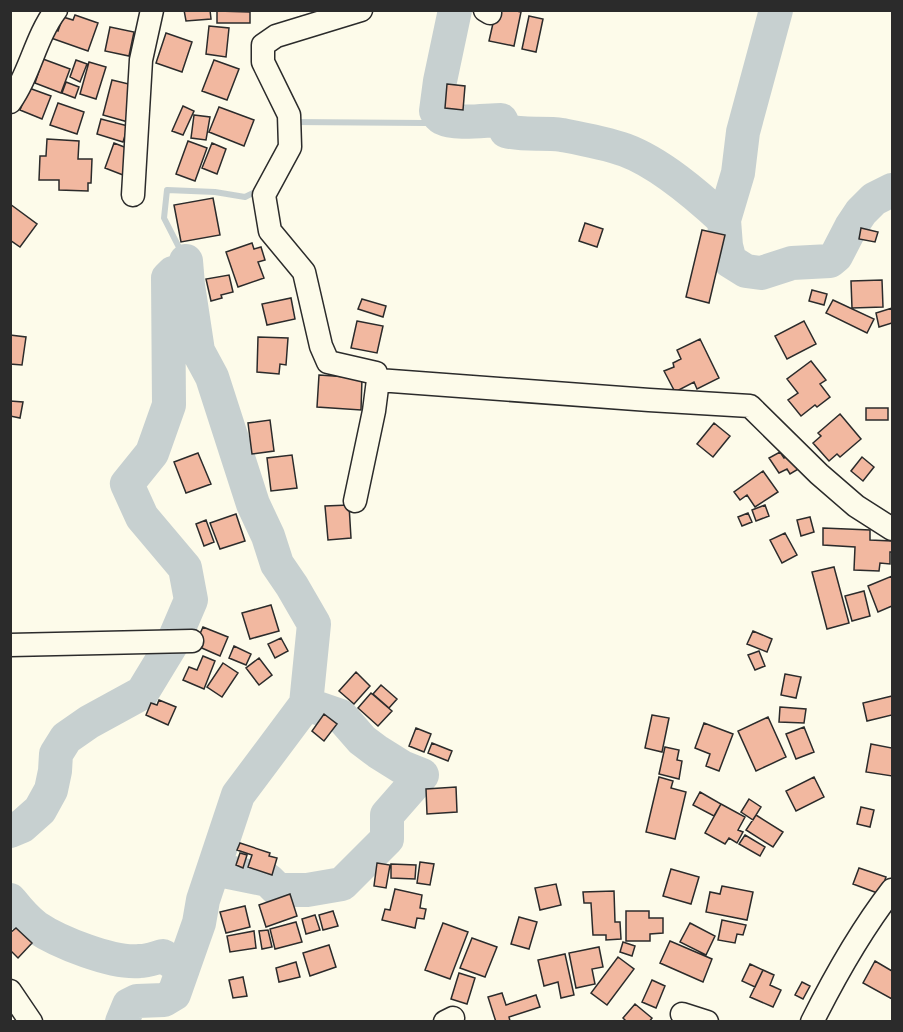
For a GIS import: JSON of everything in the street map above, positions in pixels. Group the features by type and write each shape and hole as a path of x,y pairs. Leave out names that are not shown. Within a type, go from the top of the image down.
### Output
{"street":[{"path":"10,102 19,90 46,26 56,10"},
{"path":"133,195 141,60 152,10"},
{"path":"355,501 374,411 378,380 376,374 328,362 321,346 304,272 270,231 264,195 290,147 289,115 263,62 263,45 276,36 361,10"},
{"path":"378,380 750,406 819,474 856,506 892,529"},
{"path":"10,645 192,641"},
{"path":"812,1022 845,961 892,890"},
{"path":"10,991 31,1022"},
{"path":"682,1014 707,1022"}],"building":[{"path":"184,10 210,10 211,19 186,21"},
{"path":"496,10 521,12 514,46 489,41"},
{"path":"217,11 250,12 250,23 217,23"},
{"path":"75,15 98,23 88,51 51,38 54,29 58,31 63,17 73,20"},
{"path":"529,16 543,19 536,52 522,49"},
{"path":"209,26 229,28 226,57 206,54"},
{"path":"110,27 134,32 129,56 105,51"},
{"path":"166,33 192,42 182,72 156,63"},
{"path":"43,59 70,69 61,93 35,83"},
{"path":"76,60 87,64 80,82 70,77"},
{"path":"214,60 239,69 227,100 202,91"},
{"path":"89,62 106,67 96,99 80,94"},
{"path":"112,80 137,86 128,122 103,115"},
{"path":"66,82 79,87 75,98 62,93"},
{"path":"447,84 465,86 463,110 445,108"},
{"path":"29,88 51,96 42,119 20,110"},
{"path":"58,103 84,112 77,134 50,125"},
{"path":"183,106 194,111 183,135 172,131"},
{"path":"219,107 254,120 244,146 209,132"},
{"path":"194,115 210,117 206,140 191,138"},
{"path":"101,119 128,126 123,142 97,134"},
{"path":"47,139 79,141 78,159 92,159 91,183 88,183 88,191 59,190 59,180 39,180 40,156 46,156"},
{"path":"188,141 207,148 195,181 176,174"},
{"path":"114,143 132,150 123,175 105,168"},
{"path":"212,143 226,149 217,174 202,168"},
{"path":"213,198 220,235 181,242 174,205"},
{"path":"10,204 37,224 20,247 10,240"},
{"path":"585,223 603,229 597,247 579,241"},
{"path":"861,228 878,232 875,242 859,239"},
{"path":"702,230 725,235 709,303 686,297"},
{"path":"252,243 254,249 261,247 265,260 258,262 264,278 238,287 226,252"},
{"path":"229,275 233,292 211,301 206,279"},
{"path":"882,280 883,307 852,308 851,281"},
{"path":"812,290 827,294 824,305 809,301"},
{"path":"291,298 295,319 267,325 262,304"},
{"path":"362,299 386,306 383,317 358,309"},
{"path":"833,300 874,319 867,333 826,313"},
{"path":"892,308 892,323 879,327 876,313"},
{"path":"357,321 383,326 377,353 351,348"},
{"path":"804,321 816,344 787,359 775,336"},
{"path":"10,335 26,337 22,365 10,364"},
{"path":"258,337 288,338 286,365 280,364 279,374 257,372"},
{"path":"700,339 719,378 697,389 694,382 675,392 664,371 674,367 673,363 681,359 677,350"},
{"path":"811,361 826,380 820,384 830,397 801,416 788,400 798,393 787,379"},
{"path":"319,375 362,378 361,410 317,407"},
{"path":"10,401 23,402 20,418 10,416"},
{"path":"866,408 888,408 888,420 866,420"},
{"path":"840,414 861,439 840,457 837,454 829,461 813,443 821,436 818,433"},
{"path":"270,420 274,451 252,454 248,423"},
{"path":"714,423 730,436 713,457 697,444"},
{"path":"780,452 784,458 791,454 800,468 790,474 787,469 779,473 769,458"},
{"path":"198,453 211,484 186,493 174,462"},
{"path":"292,455 297,488 271,491 267,458"},
{"path":"862,457 874,467 863,481 851,471"},
{"path":"763,471 778,492 755,507 747,495 740,500 734,492"},
{"path":"349,505 351,538 328,540 325,506"},
{"path":"765,505 769,516 756,521 752,510"},
{"path":"748,513 752,522 742,526 738,517"},
{"path":"236,514 245,541 220,549 210,523"},
{"path":"810,517 814,532 801,536 797,520"},
{"path":"206,520 214,542 204,546 196,524"},
{"path":"823,528 870,530 870,540 892,541 890,564 880,563 879,571 854,570 855,547 823,545"},
{"path":"785,533 797,555 782,563 770,540"},
{"path":"834,567 849,623 827,629 812,572"},
{"path":"892,576 892,606 878,612 868,586"},
{"path":"864,591 870,616 852,621 845,596"},
{"path":"271,605 279,631 250,639 242,613"},
{"path":"203,627 228,637 220,656 195,645"},
{"path":"753,631 772,639 767,652 747,644"},
{"path":"281,638 288,651 275,658 268,644"},
{"path":"234,646 251,654 246,665 229,658"},
{"path":"759,651 765,666 755,670 748,655"},
{"path":"203,656 215,661 204,689 183,680 189,667 197,670"},
{"path":"259,658 272,675 259,685 246,668"},
{"path":"223,663 238,673 222,697 207,687"},
{"path":"356,672 370,686 354,704 339,691"},
{"path":"785,674 801,677 796,698 781,695"},
{"path":"381,685 397,699 389,708 373,694"},
{"path":"371,693 392,711 378,726 358,708"},
{"path":"892,696 892,715 867,721 863,703"},
{"path":"159,700 176,707 168,725 146,715 151,703 157,705"},
{"path":"780,707 806,709 804,723 779,722"},
{"path":"324,714 337,724 324,741 312,731"},
{"path":"652,715 669,718 662,752 645,748"},
{"path":"768,717 786,757 756,771 738,731"},
{"path":"704,723 733,734 719,771 706,766 710,754 695,748"},
{"path":"804,727 814,752 796,759 786,734"},
{"path":"416,728 431,734 424,752 409,746"},
{"path":"432,743 452,751 448,761 428,753"},
{"path":"871,744 892,748 892,776 866,772"},
{"path":"665,747 679,750 677,760 682,761 679,779 659,774"},
{"path":"659,777 673,781 671,788 686,792 675,839 646,832"},
{"path":"814,777 824,797 796,811 786,791"},
{"path":"456,787 457,812 427,814 426,789"},
{"path":"700,792 721,804 714,816 693,805"},
{"path":"749,799 761,807 753,820 741,812"},
{"path":"721,804 745,817 738,830 743,832 737,843 729,838 725,844 705,833"},
{"path":"861,807 874,810 870,827 857,824"},
{"path":"756,815 783,832 773,847 746,830"},
{"path":"745,835 765,847 760,856 739,844"},
{"path":"240,843 270,853 269,856 277,858 272,875 248,867 252,855 237,850"},
{"path":"240,853 247,855 243,868 236,865"},
{"path":"420,862 434,864 430,885 417,883"},
{"path":"377,863 390,865 386,888 374,886"},
{"path":"391,864 416,865 415,879 391,878"},
{"path":"859,868 886,877 880,894 853,884"},
{"path":"671,869 699,877 691,904 663,896"},
{"path":"556,884 561,905 540,910 535,888"},
{"path":"722,886 753,892 747,920 706,912 710,892 720,894"},
{"path":"395,889 422,895 420,908 426,909 424,919 417,918 415,928 382,920 385,909 390,910"},
{"path":"614,891 615,922 620,922 621,939 606,940 606,935 593,935 591,903 584,903 583,892"},
{"path":"290,894 297,916 266,927 259,905"},
{"path":"245,906 250,927 226,933 220,912"},
{"path":"333,911 338,926 323,930 319,915"},
{"path":"626,911 649,911 649,918 663,918 663,933 650,934 650,941 626,941"},
{"path":"315,915 320,930 306,934 302,919"},
{"path":"519,917 537,922 529,949 511,944"},
{"path":"722,920 746,925 743,935 737,934 735,943 718,940"},
{"path":"296,922 302,942 275,949 270,929"},
{"path":"443,923 468,932 450,979 425,970"},
{"path":"690,923 715,936 706,955 680,942"},
{"path":"16,928 32,943 18,958 10,950 10,933"},
{"path":"268,930 272,947 262,949 259,931"},
{"path":"254,931 256,948 230,952 227,936"},
{"path":"472,938 497,947 485,977 460,968"},
{"path":"670,941 712,959 703,982 660,963"},
{"path":"623,942 635,946 632,956 620,952"},
{"path":"329,945 336,967 310,976 303,953"},
{"path":"599,947 603,967 592,969 595,984 576,988 569,953"},
{"path":"565,954 574,995 561,998 558,982 544,986 538,960"},
{"path":"618,957 634,969 607,1005 591,993"},
{"path":"875,961 892,971 892,999 863,983"},
{"path":"296,962 300,977 279,982 276,968"},
{"path":"750,964 763,970 755,987 742,981"},
{"path":"763,970 774,975 770,985 781,990 773,1007 750,997"},
{"path":"459,973 475,978 467,1004 451,999"},
{"path":"243,977 247,996 233,998 229,980"},
{"path":"652,980 665,986 656,1008 642,1002"},
{"path":"802,982 810,986 803,999 795,995"},
{"path":"502,993 506,1005 536,995 540,1007 509,1017 510,1021 496,1022 488,997"},
{"path":"635,1004 652,1018 649,1022 627,1022 623,1018"}],"waterway":[{"path":"455,10 436,111 441,117 463,122 501,120 506,131 562,135 625,150 665,171 724,220"},
{"path":"776,10 743,132 738,173 724,220 730,261 746,271 761,273 792,263 830,261 836,256 861,212 874,199 892,190"},
{"path":"293,122 425,123 454,120"},
{"path":"186,261 164,218 167,190 215,192 245,197 259,190"},
{"path":"122,1022 129,1005 137,1001 164,1000 174,994 199,923 203,900 238,795 306,704 314,624 277,564 268,536 253,504 212,377 198,351 186,261"},
{"path":"10,831 22,826 40,810 51,790 56,754 66,738 89,722 142,693 173,642 191,600 185,568 142,517 127,484 152,453 169,405 168,278 173,273"},
{"path":"214,869 268,880 278,890 307,890 342,884 387,839 387,815 422,775 402,767 378,752 362,740 341,716 306,704"},
{"path":"10,900 36,927 71,945 101,956 129,961 163,956 183,969"}]}
